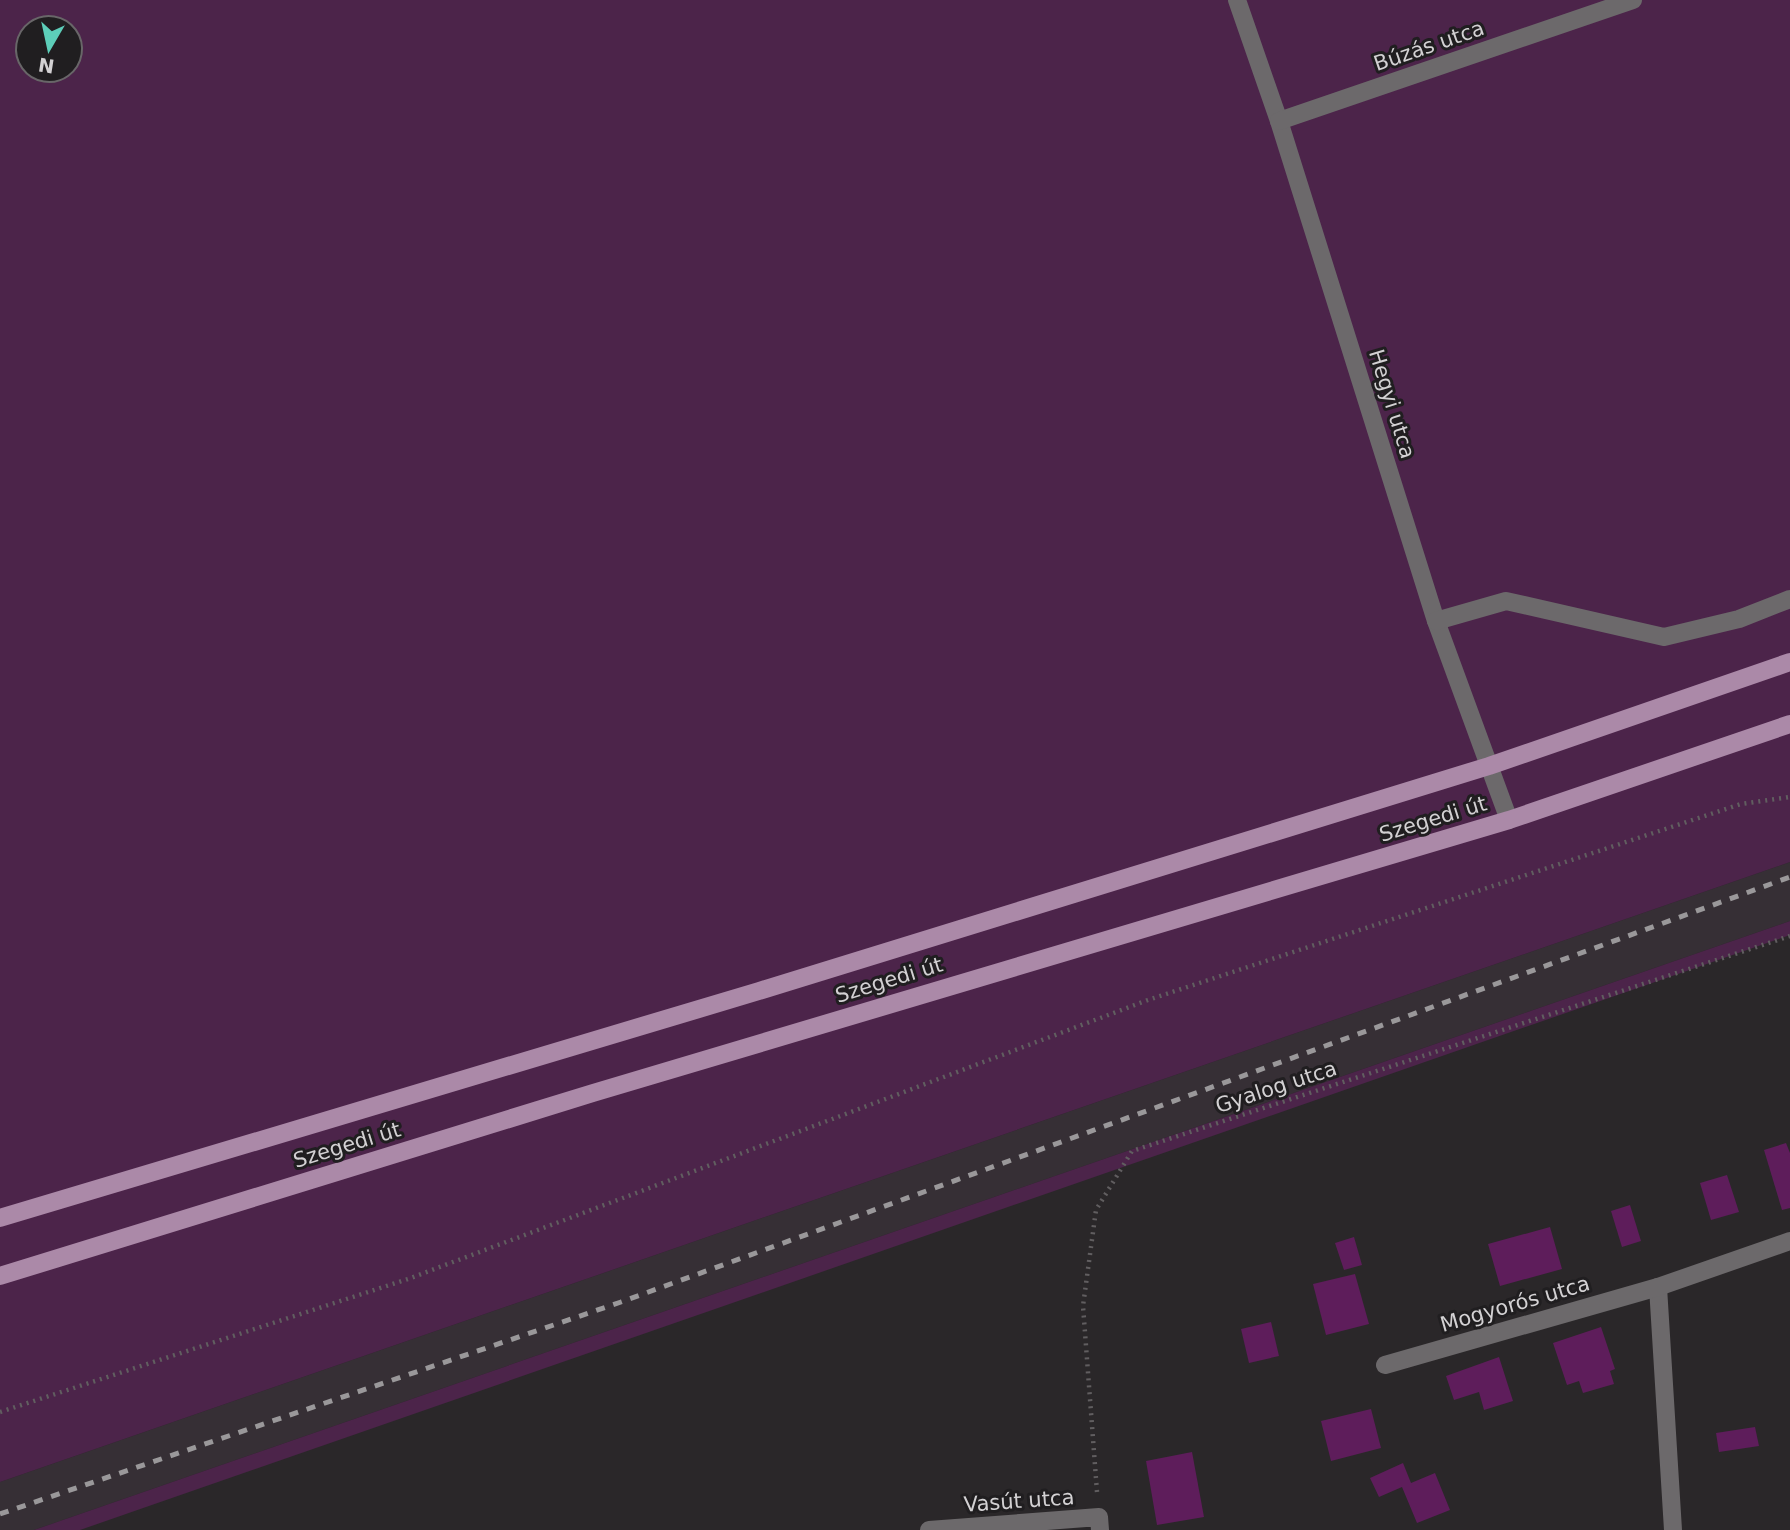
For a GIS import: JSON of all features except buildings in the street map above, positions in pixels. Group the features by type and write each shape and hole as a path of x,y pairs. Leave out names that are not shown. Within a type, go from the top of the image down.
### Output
{"main road":[{"name":"Szegedi út","path":"0,1218 772,987 1489,766 1790,662"},
{"name":"Szegedi út","path":"0,1276 593,1093 1509,820 1790,724"}],"street":[{"name":"Hegyi utca","path":"1237,0 1279,121 1436,621 1509,820"},
{"name":"Búzás utca","path":"1279,121 1633,0"},
{"path":"1436,621 1506,601 1664,637 1739,619 1790,599"},
{"name":"Mogyorós utca","path":"1385,1364 1658,1287 1790,1241"},
{"path":"1658,1287 1673,1530"},
{"name":"Vasút utca","path":"929,1530 1100,1524"}],"path":[{"path":"0,1412 408,1279 1148,1000 1741,804 1790,797"},
{"name":"Gyalog utca","path":"1100,1524 1083,1306 1096,1210 1132,1151 1790,936"}],"shaded area":[{"path":"0,0 1790,0 1790,862 0,1482"},
{"path":"1790,862 1790,921 34,1530 0,1530 0,1482"},
{"path":"1790,921 1790,935 80,1530 34,1530"}],"railway":[{"path":"0,1514 621,1302 1790,877"}]}
